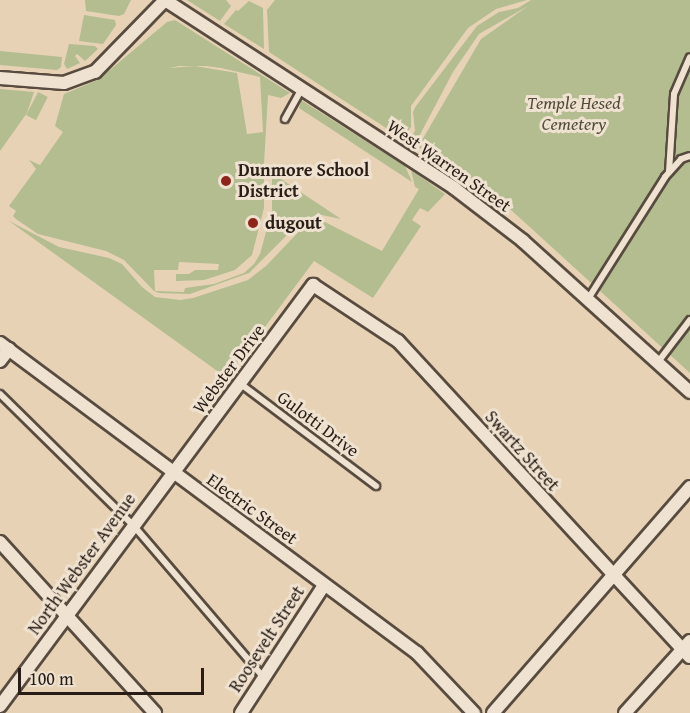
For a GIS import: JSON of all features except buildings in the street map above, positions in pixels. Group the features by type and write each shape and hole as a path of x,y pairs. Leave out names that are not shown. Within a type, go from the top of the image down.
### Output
{"street":[{"path":"0,78 64,83 95,72 165,0"},
{"name":"West Warren Street","path":"165,0 454,188 523,241 690,392"},
{"name":"Webster Drive","path":"172,472 242,385 313,285"},
{"name":"Swartz Street","path":"313,285 398,341 613,575 688,649"},
{"path":"0,361 4,346"},
{"name":"Electric Street","path":"4,346 417,653 474,713"},
{"name":"North Webster Avenue","path":"0,706 172,472"},
{"path":"493,713 690,487"},
{"path":"0,542 68,614 155,713"},
{"name":"Roosevelt Street","path":"241,713 324,585"},
{"path":"625,713 688,649"}],"lane":[{"path":"669,172 674,94 690,57"},
{"path":"285,119 302,88"},
{"path":"588,299 669,172 681,159 690,156"},
{"path":"658,363 690,320"},
{"name":"Gulotti Drive","path":"242,385 376,486"},
{"path":"0,394 133,525 264,678"}],"green space":[{"path":"85,0 131,0 124,14 119,16 86,11"},
{"path":"187,0 226,0 231,6 220,21"},
{"path":"275,0 527,0 496,9 468,28 411,106 411,127 403,139 269,52 267,10"},
{"name":"Temple Hesed Cemetery","path":"531,0 690,0 690,373 487,188 418,147 481,39 528,6 479,34 453,72 414,146 408,141 415,131 413,112 416,106 477,26 499,12 518,8"},
{"path":"249,1 263,8 264,49 224,24 236,10 238,11"},
{"path":"84,15 115,20 116,25 103,44 79,41"},
{"path":"175,20 290,93 281,98 268,95 264,208 252,255 235,270 204,280 176,281 176,274 189,274 195,270 218,270 219,264 179,262 178,270 154,270 155,291 184,292 185,288 214,284 244,273 254,264 260,254 272,210 272,173 341,219 322,215 303,219 249,273 190,294 154,291 124,260 106,251 38,234 16,219 13,216 16,211 9,206 36,169 29,160 40,165 63,132 55,126 64,94 98,80 167,22","holes":["195,66 206,66 260,77 263,132 247,134 237,73"]},
{"path":"69,44 95,46 98,49 85,61 77,54 75,56 80,63 67,69 64,64"},
{"path":"0,51 62,57 61,67 57,70 0,65"},
{"path":"0,89 34,92 27,113 0,151"},
{"path":"38,92 48,97 36,120 26,115"},
{"path":"301,100 405,166 412,182 299,108"},
{"path":"411,170 445,194 428,212 420,208 412,220 421,226 373,298 314,261 227,378 9,221 59,247 109,258 122,264 142,287 155,297 180,300 248,280 266,266 308,222 319,219 382,251 419,189 415,187"}],"place":[{"name":"Dunmore School District","path":"226,181"},
{"name":"dugout","path":"253,223"}]}
